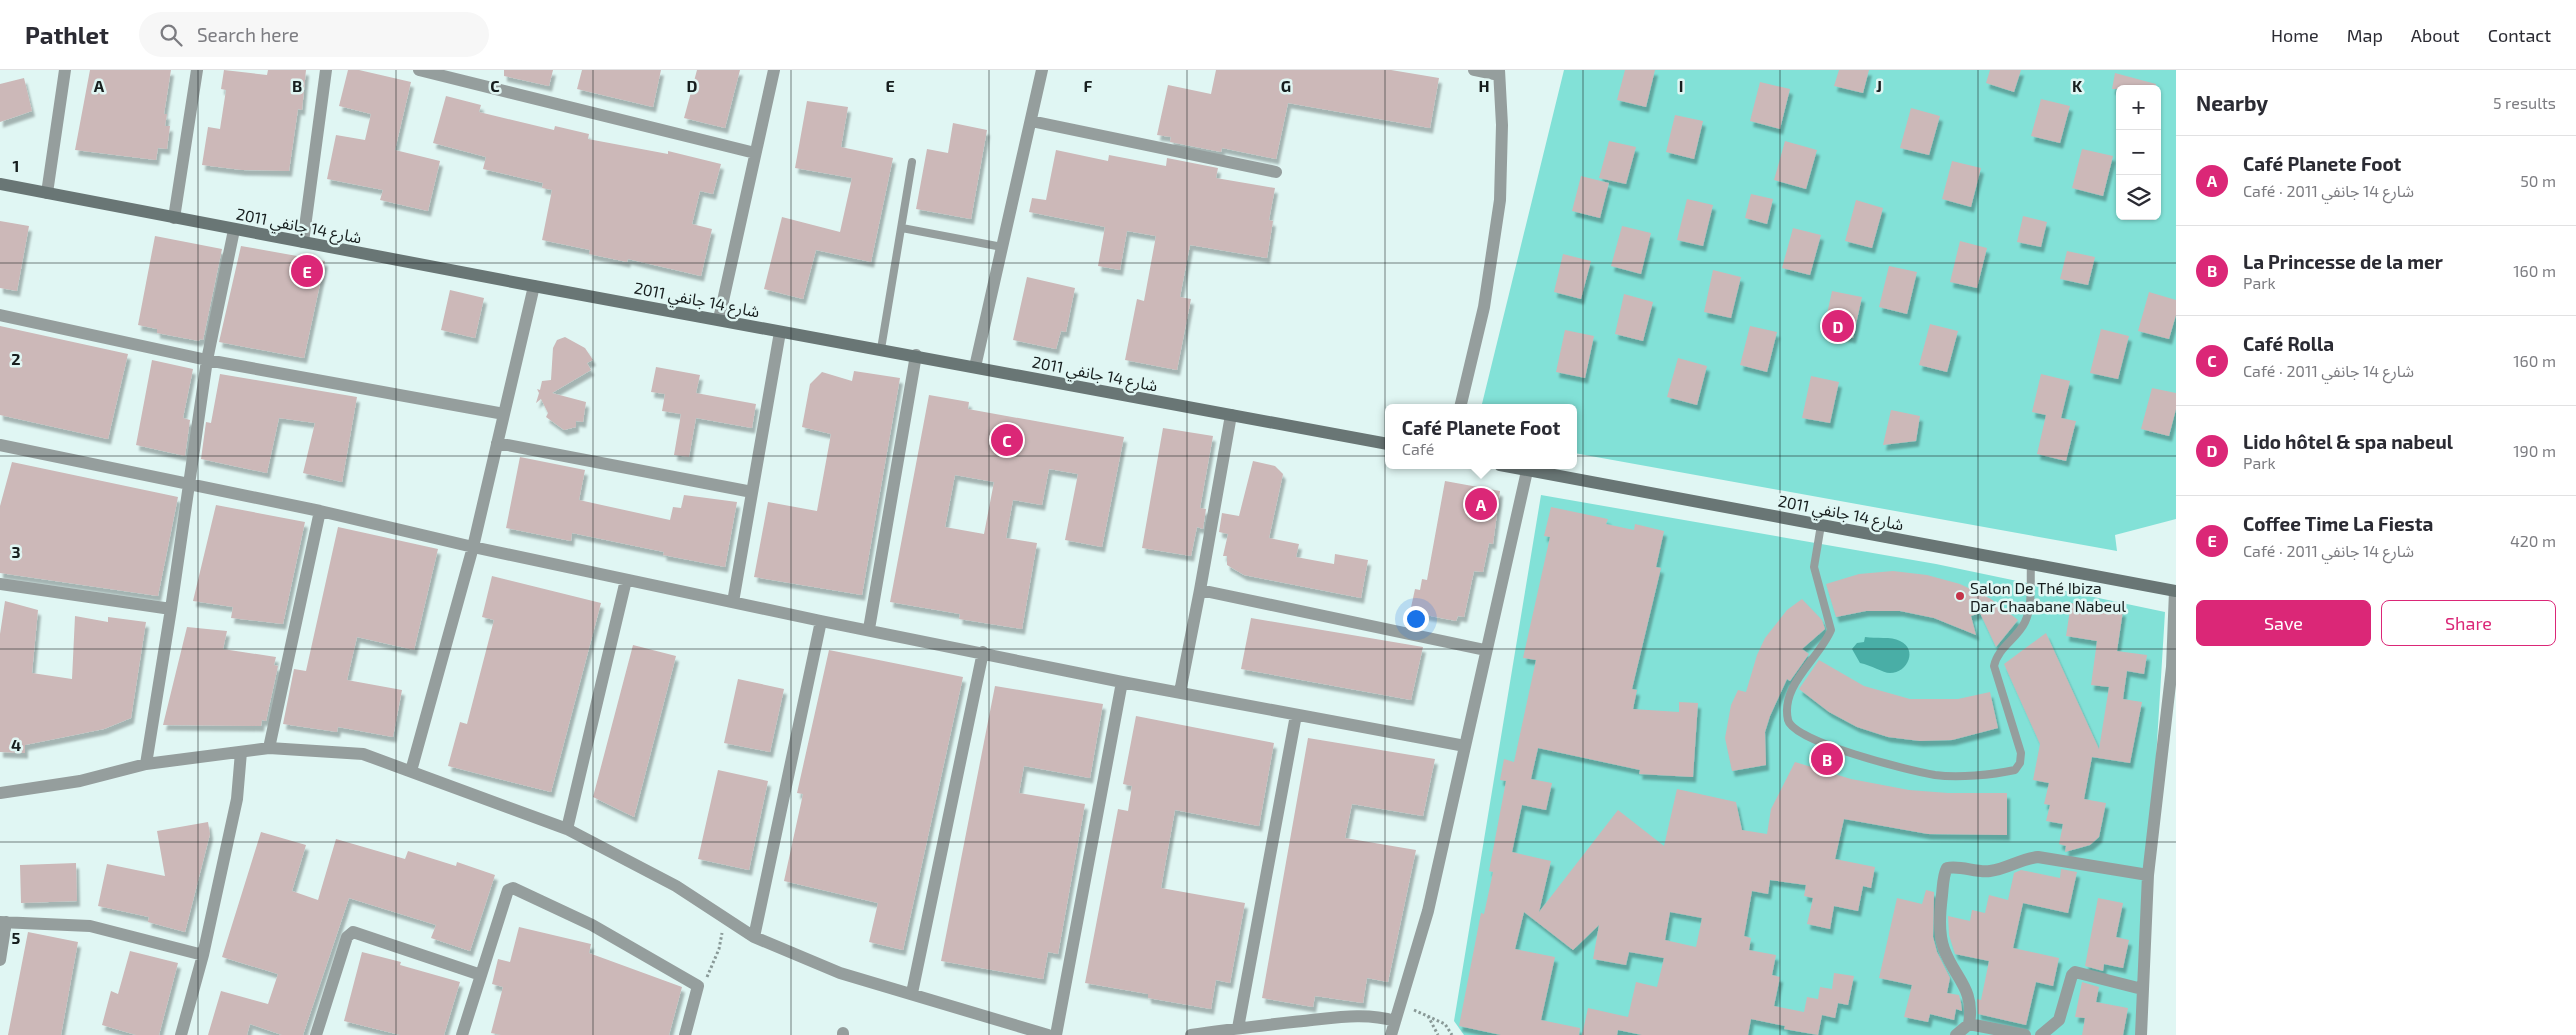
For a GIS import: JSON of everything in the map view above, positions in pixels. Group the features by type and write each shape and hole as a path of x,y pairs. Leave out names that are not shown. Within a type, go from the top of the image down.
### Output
{"street":[{"path":"47,193 65,70"},
{"path":"174,218 197,70"},
{"path":"303,242 326,70"},
{"path":"419,70 755,153"},
{"path":"719,319 774,70"},
{"path":"975,367 1042,70"},
{"path":"1461,404 1484,307 1500,200 1502,125 1498,72 1474,70"},
{"path":"1031,121 1276,172"},
{"name":"شارع 14 جانفي 2011","path":"0,184 234,230 1385,443"},
{"path":"146,764 190,484 207,360 234,230"},
{"path":"411,771 473,547 534,286"},
{"path":"0,315 207,360 504,414"},
{"path":"734,602 780,332"},
{"path":"869,629 916,355"},
{"path":"1180,692 1200,590 1230,415"},
{"path":"498,443 752,492"},
{"path":"0,445 320,511 473,547 821,621 983,652 1122,682 1465,746"},
{"name":"شارع 14 جانفي 2011","path":"1518,469 2176,591"},
{"path":"1191,1035 1238,1028 1377,1015 1393,1029 1402,1004 1428,911 1485,650 1527,471"},
{"path":"269,748 320,511"},
{"path":"567,829 626,580"},
{"path":"0,584 171,609"},
{"path":"1200,590 1485,650"},
{"path":"2141,1035 2148,875 2172,667 2176,591"},
{"path":"754,936 821,621"},
{"path":"912,993 983,652"},
{"path":"1056,1035 1122,682"},
{"path":"1238,1028 1296,715"},
{"path":"0,793 80,782 146,764 269,748 363,754 567,829 676,886 754,936 840,973 1048,1035"},
{"path":"181,1035 203,955 237,799 241,752"},
{"path":"1956,1035 1969,1024 1972,1008 1966,988 1944,950 1940,935 1941,907 1947,868 1988,871 2001,869 2022,859 2038,857 2148,875"},
{"path":"462,1035 508,890 515,888 592,925 698,986 685,1035"},
{"path":"0,960 3,922 90,926 203,955"},
{"path":"316,1035 347,937 353,932 481,975"},
{"path":"2042,1035 2059,1020 2072,976 2076,972 2142,989"},
{"path":"1969,1024 2025,1035"}],"lane":[{"path":"880,349 912,162"},
{"path":"902,228 1002,247"},
{"path":"1821,525 1814,567 1831,630 1798,680 1787,704 1788,722 1796,732 1810,738 1880,762 1936,775 1999,773 2015,770 2020,763 2021,753 1994,666 2000,651 2025,624 2030,605 2031,564"}],"path":[{"path":"712,968 719,949"},
{"path":"1402,1004 1446,1024 1452,1035"},
{"path":"1428,1016 1438,1035"}],"shaded area":[{"path":"1564,70 2176,70 2176,519 2115,535 2117,551 1577,454 1577,404 1482,404"},
{"path":"1541,495 1936,564 2165,612 2147,906 2147,1035 1464,1035 1454,1021"},
{"path":"1865,637 1900,641 1909,649 1909,660 1906,665 1896,672 1890,673 1860,663 1852,649 1857,643 1864,642"}],"building":[{"path":"90,70 171,70 164,114 167,114 165,126 170,126 167,149 158,148 156,160 75,150"},
{"path":"224,70 267,75 268,70 306,70 302,110 298,109 289,171 242,170 202,165 208,127 220,129 226,90 221,89"},
{"path":"348,70 359,70 411,82 395,150 440,161 428,211 380,200 383,190 327,179 336,135 365,140 371,114 339,106"},
{"path":"504,70 553,70 549,86 504,76"},
{"path":"582,70 661,70 653,107 577,89"},
{"path":"697,70 740,70 725,128 684,118"},
{"path":"1216,70 1391,70 1439,78 1430,128 1288,103 1276,159 1222,148 1221,152 1170,142 1171,137 1157,135 1168,85 1211,94"},
{"path":"1625,70 1655,70 1646,107 1617,100"},
{"path":"1839,70 1869,70 1863,93 1834,86"},
{"path":"1990,70 2021,70 2014,92 1986,83"},
{"path":"2115,73 2156,84 2116,85 2116,89 2112,89"},
{"path":"24,78 32,111 0,122 0,84"},
{"path":"1760,82 1790,89 1780,129 1750,121"},
{"path":"446,96 481,105 479,112 554,130 555,126 589,134 588,139 668,154 668,151 721,164 713,194 700,191 692,224 712,229 701,276 628,259 627,262 589,254 590,250 542,240 552,190 542,188 543,183 483,169 486,157 433,143"},
{"path":"2041,99 2070,106 2060,143 2031,136"},
{"path":"807,101 848,107 841,147 893,158 871,262 816,250 803,299 764,289 782,217 840,232 852,178 795,168"},
{"path":"1911,108 1940,116 1929,155 1900,148"},
{"path":"1675,115 1703,121 1694,159 1666,152"},
{"path":"953,123 987,130 971,219 916,209 927,149 948,153"},
{"path":"1609,141 1636,147 1626,184 1599,178"},
{"path":"1785,141 1817,150 1806,189 1774,180"},
{"path":"2082,149 2113,156 2103,196 2072,188"},
{"path":"1056,150 1108,161 1109,155 1166,166 1167,158 1218,168 1216,178 1275,188 1269,220 1273,221 1267,258 1190,245 1180,297 1191,299 1177,370 1125,360 1137,299 1144,301 1156,236 1127,231 1120,270 1098,266 1105,227 1029,212 1032,198 1046,200"},
{"path":"1952,161 1981,168 1971,207 1942,199"},
{"path":"1581,176 1609,183 1600,218 1572,211"},
{"path":"1751,194 1773,199 1767,224 1745,218"},
{"path":"1687,199 1713,205 1703,246 1677,240"},
{"path":"1856,200 1883,208 1872,248 1845,241"},
{"path":"2023,216 2047,222 2041,247 2017,242"},
{"path":"0,221 29,226 17,291 0,288"},
{"path":"1622,226 1651,233 1641,274 1611,266"},
{"path":"1793,228 1821,235 1810,275 1782,268"},
{"path":"155,236 222,249 203,340 200,339 199,341 157,333 157,329 138,325"},
{"path":"1960,241 1987,248 1977,288 1950,282"},
{"path":"241,246 325,261 304,358 219,342"},
{"path":"2067,251 2095,257 2088,285 2060,279"},
{"path":"1563,254 1591,261 1581,299 1554,292"},
{"path":"1889,266 1917,272 1907,314 1879,307"},
{"path":"1713,270 1741,277 1731,318 1704,312"},
{"path":"1027,277 1075,288 1066,332 1061,331 1056,349 1013,340"},
{"path":"450,290 484,298 475,338 441,330"},
{"path":"1832,291 1862,297 1853,338 1823,332"},
{"path":"2149,292 2176,300 2176,315 2169,339 2138,331"},
{"path":"1624,294 1653,302 1643,341 1615,334"},
{"path":"1930,324 1958,331 1947,372 1919,365"},
{"path":"0,326 128,354 108,439 0,415"},
{"path":"1750,326 1777,332 1767,372 1740,365"},
{"path":"2101,329 2129,336 2118,379 2090,373"},
{"path":"1565,330 1594,336 1585,378 1556,372"},
{"path":"565,337 585,348 593,360 587,363 591,370 552,393 586,402 583,422 576,421 576,427 564,430 546,417 548,413 541,399 536,403 539,393 537,389 540,390 542,381 551,380 553,348 557,340"},
{"path":"1678,358 1707,366 1697,405 1667,397"},
{"path":"152,360 193,369 183,418 190,420 185,456 136,445"},
{"path":"656,367 700,375 696,393 756,404 752,428 696,418 689,457 674,455 681,414 662,411 665,394 651,392"},
{"path":"854,371 900,378 862,595 754,577 768,502 817,511 831,434 802,427 810,384 822,372 852,381"},
{"path":"220,374 357,397 342,482 303,473 315,423 279,418 267,473 201,459 206,422 211,423"},
{"path":"2041,374 2070,381 2061,418 2076,421 2066,461 2037,454 2046,415 2032,412"},
{"path":"1811,376 1839,382 1830,423 1802,418"},
{"path":"2152,388 2176,393 2176,409 2169,436 2141,429"},
{"path":"929,395 969,402 968,409 1124,437 1102,547 1065,540 1078,474 1049,469 1042,505 1013,500 1006,538 1037,543 1022,629 959,619 960,614 890,602","holes":["955,475 994,482 984,534 945,527"]},
{"path":"1891,410 1920,416 1916,441 1883,445"},
{"path":"1163,428 1213,436 1200,508 1206,509 1203,529 1197,527 1191,556 1142,548"},
{"path":"520,457 585,470 579,500 670,520 673,507 681,508 684,495 737,502 725,567 663,555 664,552 572,533 571,541 506,528"},
{"path":"1253,461 1275,466 1283,474 1269,538 1299,544 1296,557 1334,564 1335,554 1368,560 1361,598 1244,575 1227,565 1227,556 1223,556 1228,534 1219,532 1222,513 1239,516"},
{"path":"12,462 178,497 158,596 0,573 0,506"},
{"path":"1445,481 1500,491 1493,544 1489,543 1483,572 1474,571 1464,617 1458,616 1456,621 1410,612 1415,589 1420,590 1422,579 1427,580"},
{"path":"216,505 305,522 283,624 231,618 233,607 193,601"},
{"path":"1551,507 1608,519 1606,524 1634,530 1635,524 1664,531 1656,567 1661,568 1632,689 1637,690 1633,709 1679,712 1679,702 1698,703 1693,777 1639,774 1640,770 1538,748 1531,779 1552,783 1546,810 1522,805 1512,852 1551,861 1539,912 1618,810 1664,846 1677,789 1736,802 1742,830 1767,834 1771,809 1795,762 1851,779 1909,790 1948,793 2007,793 2007,835 1928,834 1844,819 1835,859 1875,867 1871,888 1863,886 1858,911 1834,906 1830,929 1807,924 1813,898 1804,896 1806,885 1770,880 1768,894 1752,891 1744,936 1751,938 1749,950 1776,955 1772,975 1780,977 1774,1006 1804,1012 1807,997 1818,999 1820,987 1832,989 1834,973 1854,976 1848,1005 1838,1003 1835,1018 1822,1015 1818,1035 1784,1029 1785,1026 1751,1019 1748,1035 1642,1035 1618,1030 1617,1035 1582,1035 1588,1008 1628,1017 1636,982 1657,987 1664,958 1629,952 1626,965 1593,959 1599,925 1573,950 1524,912 1515,949 1555,957 1541,1020 1580,1028 1579,1035 1501,1035 1459,1026 1481,913 1484,914 1493,872 1489,871 1506,781 1500,780 1504,759 1514,762 1536,660 1523,658 1550,537 1544,536","holes":["1670,912 1702,918 1696,947 1665,940"]},
{"path":"338,527 438,549 414,650 357,637 347,680 402,690 393,737 338,727 337,732 283,724 294,669 306,671"},
{"path":"1893,571 1927,575 1960,584 1991,599 2018,620 1996,647 1980,613 1971,616 1976,635 1934,618 1900,611 1866,611 1836,617 1826,584 1859,574"},
{"path":"492,576 601,603 551,792 448,766 460,722 467,724 494,620 482,617"},
{"path":"1802,599 1822,620 1825,629 1802,649 1809,654 1790,681 1787,679 1770,716 1765,732 1766,765 1732,771 1725,738 1731,705 1738,690 1746,692 1757,655 1765,638 1787,610"},
{"path":"5,601 38,610 32,673 72,679 75,616 108,622 108,617 146,622 131,718 104,729 25,745 25,753 0,752 0,634"},
{"path":"2071,603 2123,611 2117,651 2147,655 2144,674 2127,671 2123,699 2142,702 2130,763 2092,757 2084,799 2106,803 2099,837 2090,845 2065,852 2066,846 2059,844 2063,824 2046,821 2050,805 2044,804 2049,783 2033,780 2040,744 2004,664 2046,633 2099,749 2109,687 2091,685 2097,641 2066,636"},
{"path":"1251,618 1423,647 1411,700 1241,669"},
{"path":"187,627 227,631 223,649 276,657 274,665 278,666 266,721 262,720 261,726 163,725"},
{"path":"633,645 676,656 634,817 593,797"},
{"path":"829,650 963,677 903,950 869,942 878,903 784,881 803,794 797,793"},
{"path":"1819,660 1864,686 1910,699 1958,699 1990,692 1998,728 1952,740 1920,741 1888,737 1857,727 1829,712 1799,689"},
{"path":"738,679 784,689 770,752 724,743"},
{"path":"995,686 1103,704 1090,778 1024,766 1019,793 1085,804 1058,954 1048,952 1043,979 941,961"},
{"path":"1136,716 1274,743 1259,826 1175,810 1161,888 1245,903 1230,983 1216,980 1211,1009 1148,998 1148,994 1085,983 1118,809 1128,811 1132,786 1123,784"},
{"path":"1308,738 1435,759 1423,816 1352,804 1345,838 1416,850 1388,982 1367,978 1363,1003 1315,996 1313,1007 1262,998"},
{"path":"718,770 768,781 749,870 698,859"},
{"path":"208,822 210,834 185,932 148,922 149,917 98,906 107,864 165,876 157,831"},
{"path":"261,832 306,845 292,891 318,900 336,839 405,859 408,851 456,866 457,862 495,875 470,951 431,938 436,925 349,898 303,1035 282,1035 250,1024 247,1035 208,1035 221,991 268,1004 278,974 222,957"},
{"path":"76,863 77,901 21,903 20,865"},
{"path":"2061,869 2077,872 2068,913 2023,903 2013,948 2059,958 2053,986 2036,982 2026,1025 1978,1014 1977,999 1981,1000 1989,961 1955,954 1949,935 1948,916 1970,921 1972,910 1985,913 1989,895 2008,900 2014,873 2021,870 2060,878"},
{"path":"1926,890 1934,892 1933,937 1937,952 1950,978 1947,993 1959,995 1961,1003 1962,1011 1956,1009 1954,1020 1930,1014 1928,1022 1904,1017 1912,985 1879,978 1897,898 1922,904"},
{"path":"2098,898 2123,903 2116,937 2129,940 2123,968 2104,964 2103,971 2085,966"},
{"path":"519,927 591,944 589,953 682,987 669,1035 501,1035 491,1033 503,987 492,984 498,959 510,962"},
{"path":"28,932 78,942 61,1035 8,1035"},
{"path":"130,951 178,963 159,1035 136,1035 102,1025 111,991 118,994"},
{"path":"362,952 401,962 400,965 460,982 444,1035 400,1035 344,1021"},
{"path":"2082,982 2099,987 2096,1002 2128,1008 2123,1035 2082,1035 2085,1018 2075,1017"}],"place":[{"name":"Coffee Time La Fiesta","path":"307,271"},
{"name":"Lido hôtel & spa nabeul","path":"1838,326"},
{"name":"Café Rolla","path":"1007,440"},
{"name":"Café Planete Foot","path":"1481,504"},
{"name":"Salon De Thé Ibiza Dar Chaabane Nabeul","path":"1960,596"},
{"name":"La Princesse de la mer","path":"1827,759"}]}
